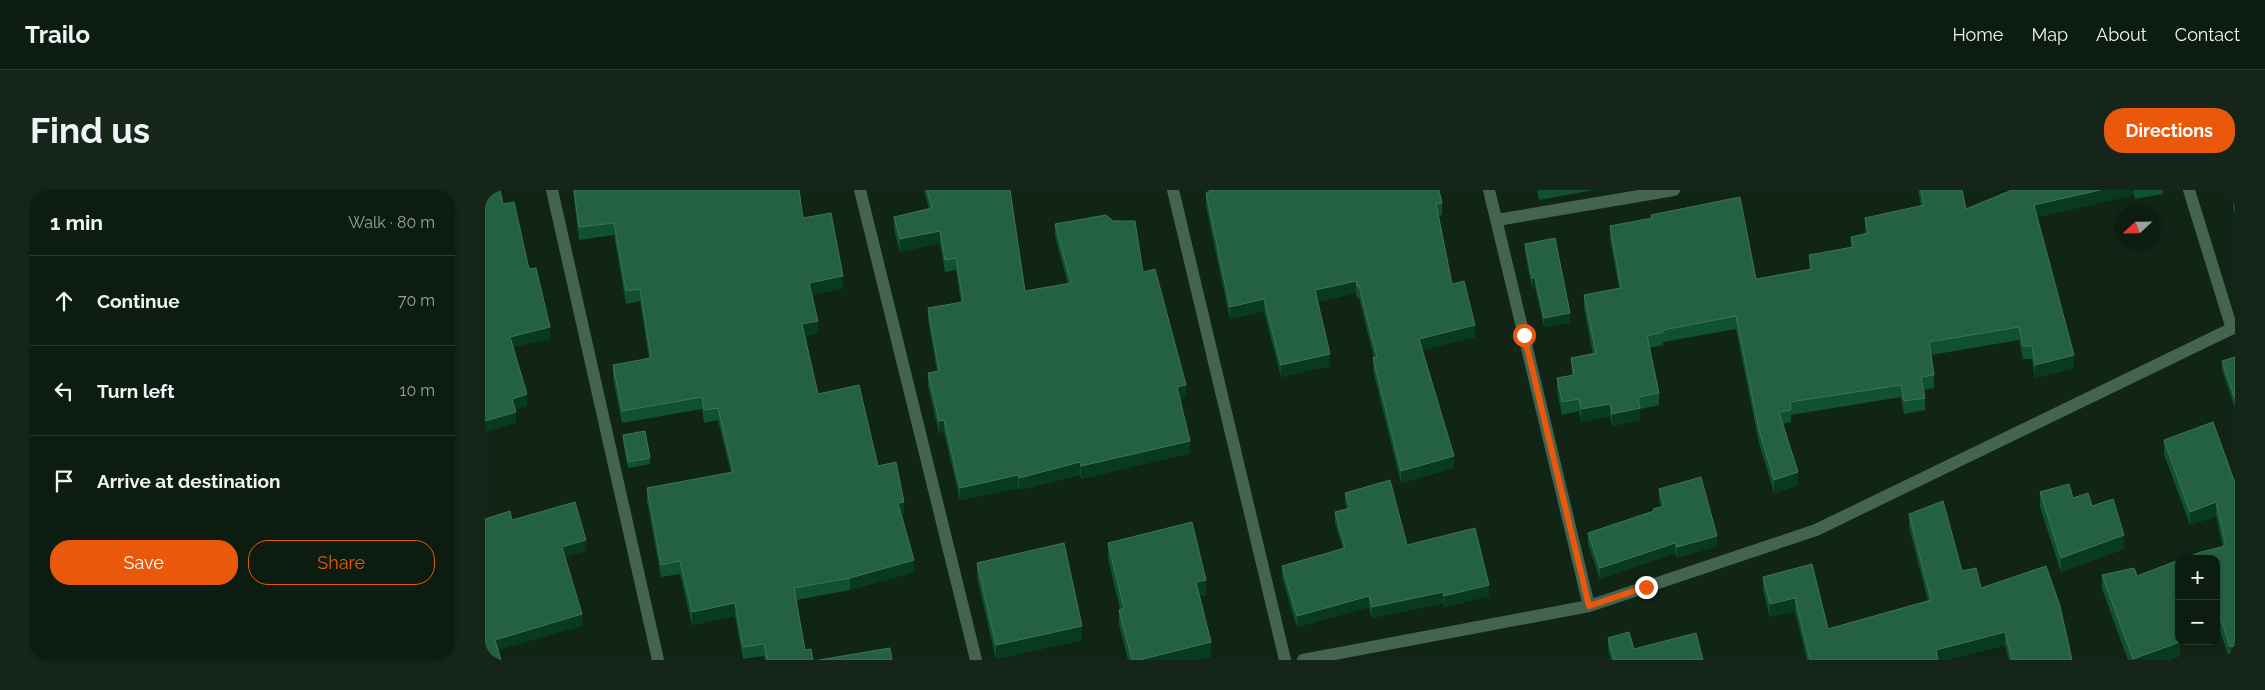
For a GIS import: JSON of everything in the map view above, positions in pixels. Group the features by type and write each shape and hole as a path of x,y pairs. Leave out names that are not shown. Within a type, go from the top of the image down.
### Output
{"street":[{"path":"552,190 658,660"},
{"path":"860,190 976,660"},
{"path":"1173,190 1285,660"},
{"path":"1489,190 1589,606"},
{"path":"1497,220 1674,190"},
{"path":"1303,660 1589,606 1817,530 2233,328 2189,190"}],"building":[{"path":"485,190 500,190 503,204 514,202 529,269 536,268 550,327 510,337 527,394 512,399 516,412 485,421"},
{"path":"574,190 799,190 803,218 831,213 843,276 809,283 818,321 802,324 818,394 859,385 878,466 896,462 904,502 898,503 914,560 850,578 794,588 805,650 811,649 813,660 767,660 764,644 743,647 735,603 692,612 680,561 661,565 647,488 733,472 718,408 704,410 702,397 622,411 613,365 651,358 640,289 626,291 614,223 579,227"},
{"path":"927,190 1010,190 1025,291 1071,283 1055,224 1106,215 1113,221 1135,221 1143,272 1155,269 1186,385 1177,387 1190,441 1081,466 1080,462 1019,478 1018,475 960,488 944,420 939,421 928,373 939,371 928,308 963,302 956,258 945,260 940,231 900,239 894,217 932,208"},
{"path":"1210,190 1439,190 1442,203 1436,204 1452,284 1464,281 1475,325 1419,339 1454,456 1401,471 1373,358 1377,357 1359,286 1357,286 1356,281 1315,290 1330,354 1281,365 1264,299 1230,307 1206,193 1210,193"},
{"path":"1921,190 1962,190 1966,209 2012,190 2100,190 2034,205 2074,355 2035,365 2032,346 2023,346 2019,327 1929,342 1934,375 1921,377 1925,398 1904,401 1901,385 1790,402 1791,410 1779,412 1798,472 1774,480 1759,430 1736,316 1663,330 1663,332 1647,336 1659,393 1638,397 1640,408 1612,414 1610,404 1581,409 1579,399 1562,402 1557,378 1574,375 1571,358 1596,353 1584,295 1621,288 1610,226 1652,218 1651,215 1740,197 1756,279 1812,269 1809,255 1853,247 1851,237 1868,233 1865,218 1924,205"},
{"path":"1555,238 1570,313 1544,318 1535,278 1532,278 1525,244"},
{"path":"2235,357 2235,399 2222,361"},
{"path":"2213,422 2235,483 2235,646 2230,647 2220,617 2220,555 2193,555 2226,546 2216,502 2190,512 2164,440"},
{"path":"645,431 650,458 628,462 623,435"},
{"path":"1701,477 1717,536 1677,547 1675,543 1600,568 1588,533 1654,511 1653,509 1664,506 1659,489"},
{"path":"1390,480 1407,545 1475,528 1489,585 1444,596 1443,592 1372,607 1369,596 1297,616 1282,566 1345,548 1335,512 1350,508 1345,493"},
{"path":"2069,484 2073,498 2088,493 2092,506 2113,499 2124,535 2061,558 2040,492"},
{"path":"1943,501 1962,571 1976,568 1981,588 2046,566 2060,606 2072,660 2012,660 2005,632 1936,650 1938,660 1810,660 1795,598 1770,604 1763,577 1812,564 1828,629 1931,600 1909,514"},
{"path":"575,502 586,540 562,547 582,614 495,640 501,660 485,660 485,519 510,511 512,520"},
{"path":"1192,522 1206,580 1196,582 1211,642 1139,660 1132,660 1119,610 1124,608 1108,543"},
{"path":"1064,543 1082,626 996,645 977,563"},
{"path":"2175,562 2175,644 2133,659 2102,575 2134,568 2137,576"},
{"path":"1629,632 1634,649 1696,633 1703,660 1614,660 1608,638"},
{"path":"890,648 892,660 819,660"}],"route":[{"path":"1524,335 1589,606 1646,587"}]}
